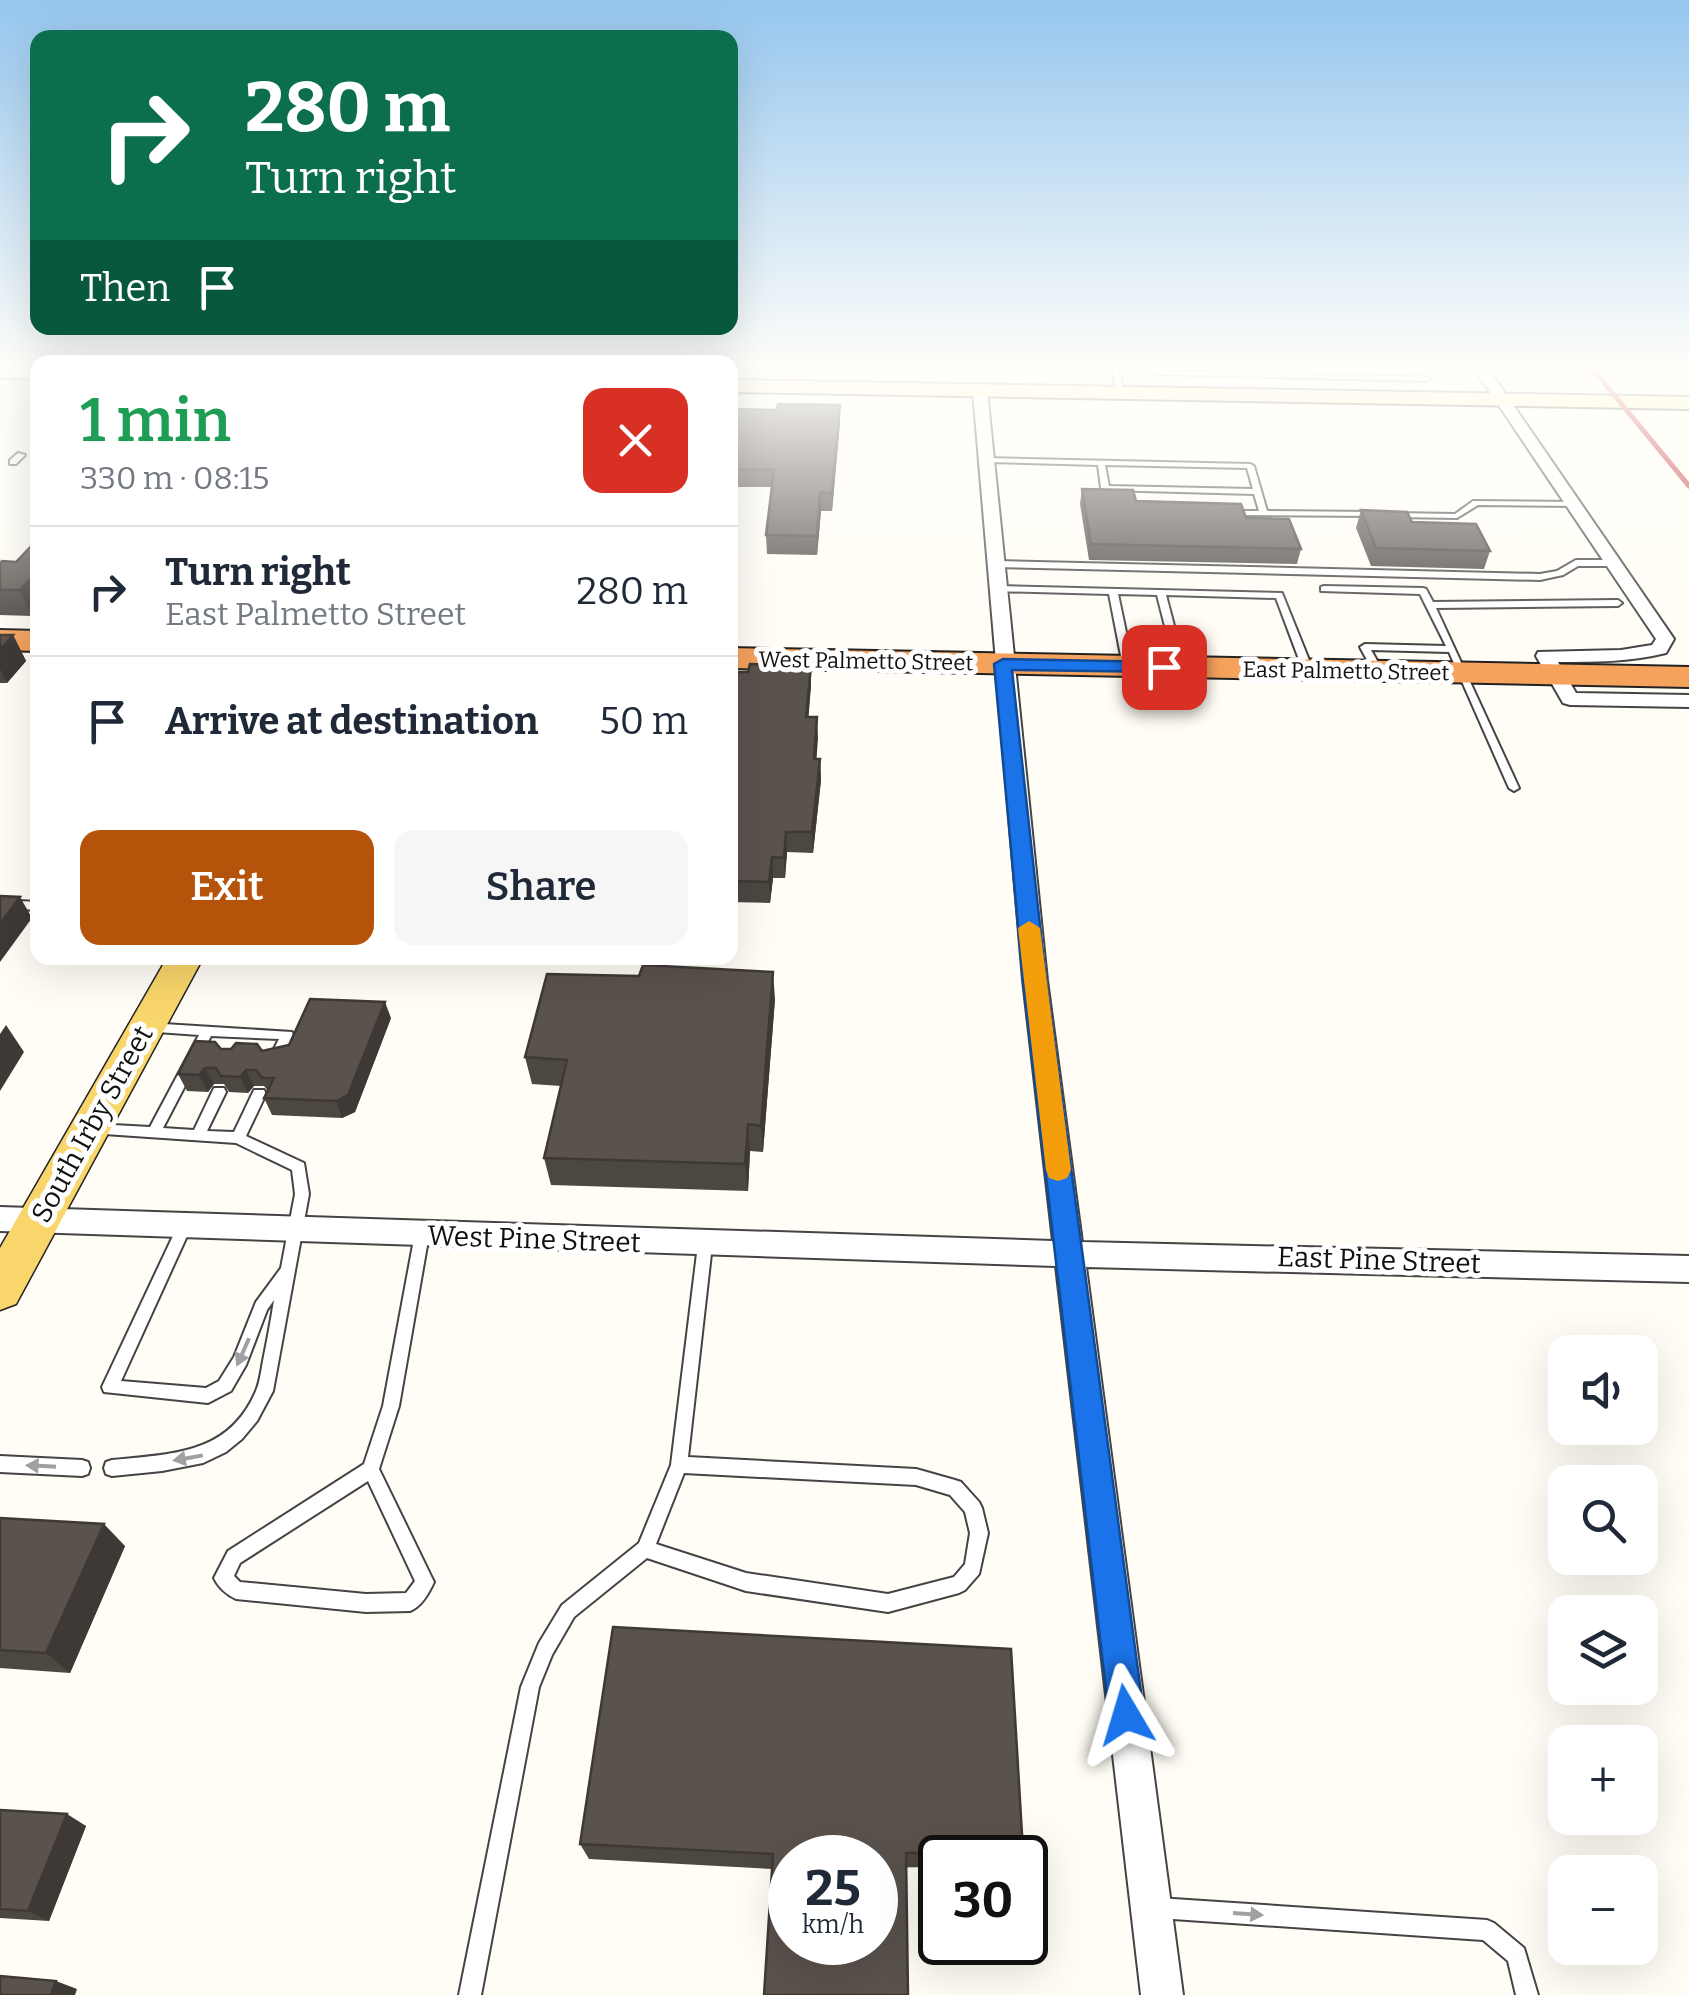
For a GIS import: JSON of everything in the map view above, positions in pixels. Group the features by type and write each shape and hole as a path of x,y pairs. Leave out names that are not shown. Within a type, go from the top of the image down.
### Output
{"highway":[{"path":"0,640 30,641"},
{"name":"East Palmetto Street","path":"1003,664 1126,653 1308,670 1378,671 1457,661 1555,674 1689,677"},
{"name":"West Palmetto Street","path":"738,658 1003,664"}],"main road":[{"name":"South Irby Street","path":"0,1290 19,1219 90,1128 181,965"}],"street":[{"path":"986,460 1034,980 1162,1995"},
{"path":"1545,460 1658,624 1664,644 1640,655 1545,656 1555,674 1570,699 1689,702"},
{"name":"West Pine Street","path":"19,1219 705,1245 1068,1252"},
{"name":"East Pine Street","path":"1068,1252 1689,1268"}],"lane":[{"path":"992,460 1250,466 1264,513"},
{"path":"1101,462 1105,488 1258,492"},
{"path":"1228,512 1457,516 1476,502 1575,504"},
{"path":"994,564 1540,576 1560,573 1576,563 1616,564"},
{"path":"1298,571 1319,565"},
{"path":"1342,566 1356,572"},
{"path":"996,589 1280,594 1308,670"},
{"path":"1324,589 1423,591 1514,788"},
{"path":"1114,591 1122,615 1126,653 1173,640 1162,616 1161,592"},
{"path":"1430,606 1618,604"},
{"path":"0,904 30,906"},
{"path":"146,1028 207,1032 243,1040 287,1035 275,1061"},
{"path":"155,1131 207,1032"},
{"path":"199,1134 219,1092"},
{"path":"238,1138 259,1094"},
{"path":"90,1128 238,1138 299,1167 302,1194 264,1391 251,1419 232,1440 202,1458 112,1468"},
{"path":"185,1226 110,1387 208,1396 225,1386 262,1307 289,1267"},
{"path":"372,1470 425,1582 410,1602 366,1604 236,1590 222,1578 234,1556 372,1470 391,1406 422,1234"},
{"path":"470,1995 530,1688 544,1648 568,1611 646,1549 679,1466 705,1245"},
{"path":"0,1464 82,1468"},
{"path":"646,1549 746,1582 888,1603 959,1584 974,1568 979,1533 973,1508 956,1488 916,1477 679,1466"},
{"path":"1151,1908 1487,1930 1517,1955 1527,1995"}],"building":[{"path":"738,460 835,460 832,493 820,492 817,536 766,535 774,470 738,469"},
{"path":"1082,489 1133,490 1136,501 1241,504 1246,518 1289,519 1301,549 1091,544"},
{"path":"1361,510 1407,512 1412,522 1476,524 1490,551 1376,548"},
{"path":"30,547 30,579 20,590 0,590 0,564 16,562"},
{"path":"0,635 13,635 0,650"},
{"path":"750,664 811,666 806,717 817,717 814,759 820,759 812,832 786,832 784,858 772,857 769,882 738,881 738,672 748,672"},
{"path":"0,896 20,897 0,924"},
{"path":"643,965 773,972 761,1126 748,1124 745,1164 544,1158 567,1060 525,1057 547,974 639,976"},
{"path":"310,999 385,1002 348,1095 336,1101 264,1098 274,1078 262,1078 256,1070 246,1070 240,1077 221,1076 216,1068 205,1068 199,1075 178,1074 195,1041 215,1042 221,1049 231,1049 236,1043 257,1044 262,1051 289,1045"},
{"path":"0,1518 104,1524 46,1653 0,1650"},
{"path":"613,1627 1011,1649 1022,1835 918,1835 918,1853 906,1853 908,1995 764,1995 768,1932 768,1965 898,1965 898,1835 768,1835 768,1854 580,1844"},
{"path":"0,1810 67,1814 28,1911 0,1909"},
{"path":"0,1976 56,1981 51,1995 0,1995"}],"railway":[{"path":"1668,460 1689,486"}],"slow traffic":[{"path":"1029,928 1058,1170"}],"route":[{"path":"1126,1715 1034,980 1003,664 1164,667"}]}
